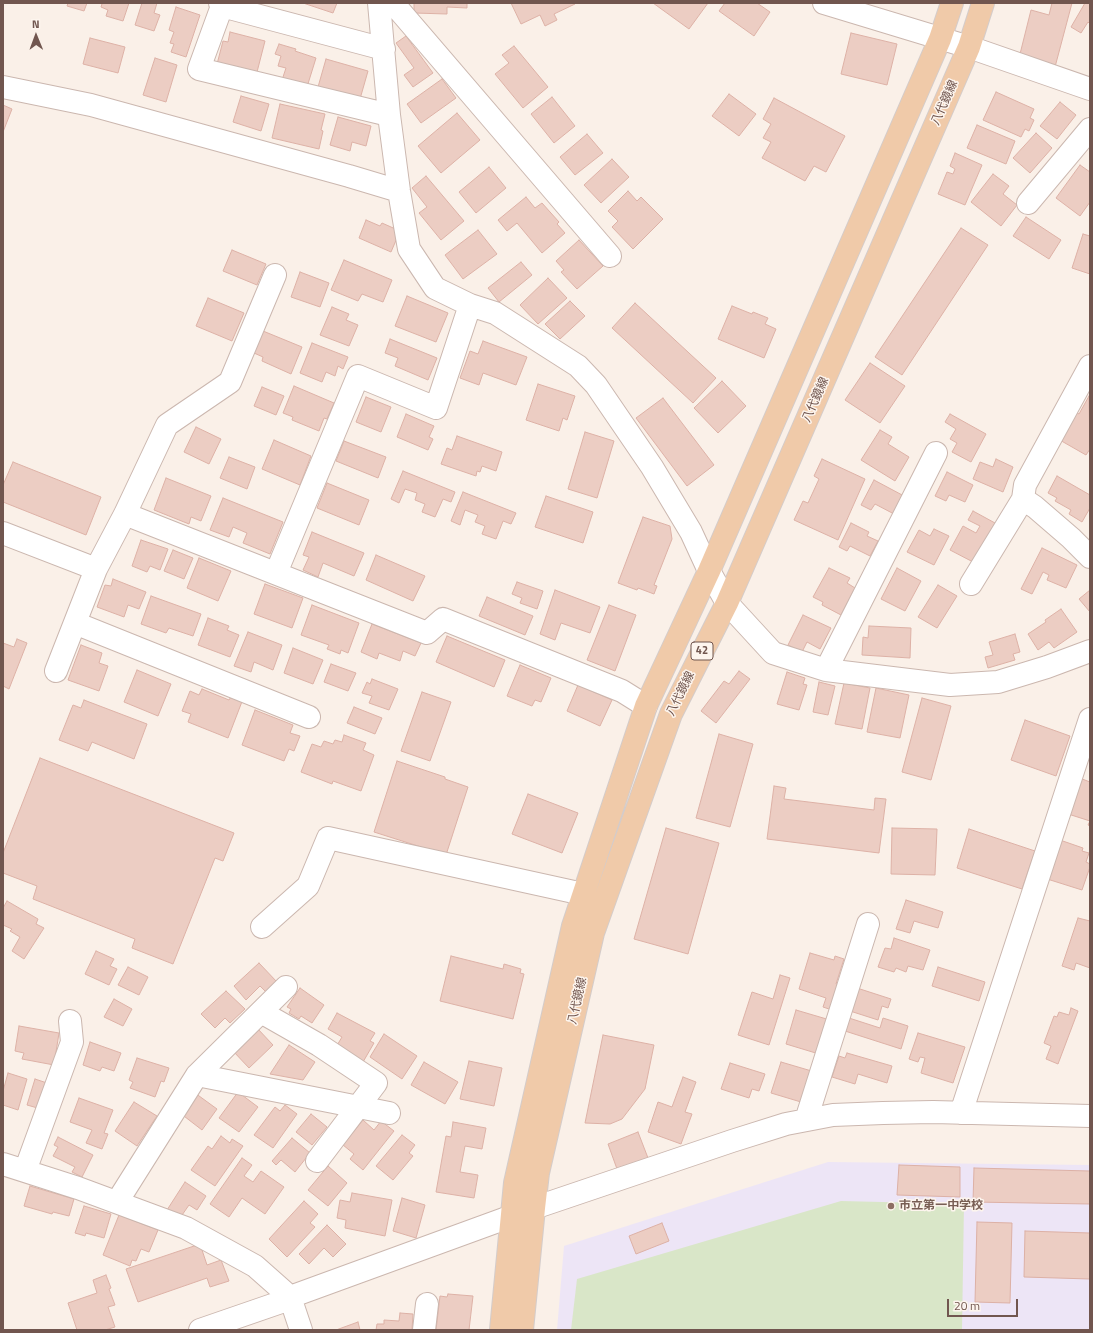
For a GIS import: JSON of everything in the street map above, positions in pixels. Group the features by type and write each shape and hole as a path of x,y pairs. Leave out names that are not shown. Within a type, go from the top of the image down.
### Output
{"main road":[{"name":"八代鏡線","path":"501,1330 515,1183 573,926 646,706 709,571 940,39 952,3"},
{"name":"八代鏡線","path":"522,1330 538,1173 593,933 671,714 727,603 969,47 983,3"}],"street":[{"path":"379,3 389,115 399,191 409,249 435,288 470,305 495,313 578,366 596,385 652,467 692,532 709,571 727,603 773,653 826,670 950,685 998,682 1047,667 1090,651"},
{"path":"393,3 610,256"},
{"path":"824,3 969,47 1090,89"},
{"path":"384,50 221,5 199,69 389,115"},
{"path":"3,87 91,105 399,191"},
{"path":"1027,202 1090,129"},
{"path":"56,671 96,569 125,514 167,425 230,382 275,275"},
{"path":"276,573 358,376 436,408 470,305"},
{"path":"971,584 1023,499 1025,485 1090,366"},
{"path":"826,670 936,453"},
{"path":"1023,499 1035,507 1071,538 1090,557"},
{"path":"125,514 427,633 443,619 622,691 646,706"},
{"path":"3,533 96,569"},
{"path":"75,623 309,717"},
{"path":"961,1113 1090,719"},
{"path":"262,927 308,886 328,838 583,894"},
{"path":"806,1120 868,924"},
{"path":"117,1202 197,1075 286,987"},
{"path":"261,1012 319,1045 376,1083 317,1161"},
{"path":"25,1171 72,1042 70,1021"},
{"path":"197,1075 389,1113"},
{"path":"200,1330 287,1300 290,1297 511,1216 786,1124 833,1115 933,1112 1089,1111"},
{"path":"3,1164 117,1202 186,1228 255,1266 290,1297 301,1330"},
{"path":"424,1330 427,1304"}],"shaded area":[{"name":"市立第一中学校","path":"828,1162 1090,1165 1090,1330 557,1330 564,1246"}],"green space":[{"path":"841,1201 964,1204 962,1330 571,1330 577,1279"}],"building":[{"path":"68,3 87,3 84,11 67,6"},
{"path":"99,3 129,3 123,21 106,16 108,10 101,7 102,4"},
{"path":"142,3 157,3 154,13 160,15 154,31 135,25"},
{"path":"303,3 337,3 333,13"},
{"path":"414,3 467,3 467,8 447,7 447,14 414,13"},
{"path":"511,3 575,4 554,14 557,20 545,26 540,15 521,24"},
{"path":"653,3 708,3 689,29"},
{"path":"725,3 757,3 770,12 754,36 719,11"},
{"path":"1052,3 1072,3 1055,67 1019,58 1031,10 1049,15"},
{"path":"1085,3 1090,3 1090,24 1088,22 1081,33 1071,27"},
{"path":"176,7 200,15 186,57 171,52 174,44 170,43 174,32 169,30"},
{"path":"230,32 265,41 257,72 234,66 233,72 216,68 223,41 228,42"},
{"path":"851,33 897,44 887,85 841,74"},
{"path":"406,36 433,73 413,87 404,75 414,68 396,43"},
{"path":"90,38 125,47 118,73 83,64"},
{"path":"279,44 296,49 295,51 316,58 307,87 282,80 286,68 278,66 281,56 275,54"},
{"path":"514,46 548,87 523,108 495,74 509,63 502,55"},
{"path":"155,58 177,65 166,102 143,95"},
{"path":"326,59 368,71 360,99 318,87"},
{"path":"442,79 456,98 421,123 407,104"},
{"path":"996,92 1034,109 1030,118 1034,120 1029,131 1025,129 1021,137 983,120"},
{"path":"729,94 756,114 739,136 712,116"},
{"path":"241,96 269,104 261,131 233,122"},
{"path":"552,97 575,126 554,143 531,114"},
{"path":"774,98 845,136 826,172 814,166 805,181 762,158 771,142 763,138 771,124 763,119"},
{"path":"1060,102 1076,115 1057,139 1040,126"},
{"path":"280,104 325,114 321,130 323,131 319,149 272,138"},
{"path":"3,105 12,109 3,132"},
{"path":"457,113 480,140 441,173 418,146"},
{"path":"338,117 371,126 366,146 352,142 350,151 330,145"},
{"path":"977,125 1015,141 1006,164 967,148"},
{"path":"1036,133 1052,148 1030,173 1013,158"},
{"path":"587,134 603,153 575,175 560,157"},
{"path":"955,153 982,165 965,205 938,194 947,172 953,174 955,169 950,166"},
{"path":"612,159 629,177 601,203 584,185"},
{"path":"1080,165 1090,172 1090,202 1080,216 1056,198"},
{"path":"489,167 506,188 476,213 459,192"},
{"path":"993,174 1009,186 1003,194 1017,205 1001,226 971,202"},
{"path":"426,176 464,221 441,240 419,213 427,207 412,188"},
{"path":"628,191 637,201 641,197 663,219 633,249 612,227 618,221 608,211"},
{"path":"526,197 535,208 542,203 559,222 557,224 565,233 542,253 517,223 507,231 498,220"},
{"path":"1026,217 1061,240 1049,259 1013,236"},
{"path":"366,220 380,226 382,223 400,231 391,252 359,238"},
{"path":"961,228 988,245 902,375 875,357"},
{"path":"478,230 497,254 463,279 445,255"},
{"path":"1083,234 1090,236 1090,274 1072,268"},
{"path":"579,240 603,266 577,289 561,272 564,270 556,261"},
{"path":"232,250 266,264 257,285 223,271"},
{"path":"344,260 392,280 383,302 362,294 358,301 331,290"},
{"path":"521,262 532,275 499,302 488,288"},
{"path":"300,272 329,283 320,307 291,297"},
{"path":"548,278 567,298 538,324 520,305"},
{"path":"407,296 448,313 436,342 395,326"},
{"path":"208,298 244,313 232,341 196,326"},
{"path":"570,301 585,316 560,339 545,324"},
{"path":"635,303 716,378 693,403 612,328"},
{"path":"732,306 752,314 753,312 768,318 765,324 776,329 764,358 718,339"},
{"path":"332,307 349,314 346,320 358,325 349,346 320,335"},
{"path":"263,331 302,347 291,374 262,361 263,357 254,353"},
{"path":"390,339 437,358 428,380 395,366 398,358 385,353"},
{"path":"483,341 527,357 516,385 483,373 479,385 460,378 470,351 478,354"},
{"path":"312,343 348,357 343,369 338,366 335,376 326,372 322,382 300,373"},
{"path":"870,363 905,386 880,423 845,400"},
{"path":"722,381 746,406 718,433 694,408"},
{"path":"538,384 575,396 567,420 563,418 559,431 526,420"},
{"path":"294,386 334,403 327,419 324,418 319,431 292,420 293,417 283,413"},
{"path":"262,387 284,396 276,415 254,406"},
{"path":"1089,396 1090,449 1086,455 1058,439 1074,411 1079,414"},
{"path":"366,397 391,407 381,432 356,422"},
{"path":"663,398 714,465 687,486 636,418"},
{"path":"406,414 434,426 429,437 433,439 428,450 397,437"},
{"path":"950,414 986,434 971,462 952,452 957,443 950,439 956,429 945,422"},
{"path":"196,427 221,439 209,464 184,452"},
{"path":"880,430 892,437 888,444 909,457 895,481 861,460"},
{"path":"585,432 614,441 597,498 568,489"},
{"path":"457,436 502,452 496,471 482,466 480,472 477,471 476,476 441,464 447,448 452,450"},
{"path":"274,440 311,456 300,485 262,469"},
{"path":"344,441 386,457 378,478 336,461"},
{"path":"229,457 255,467 247,489 220,478"},
{"path":"822,459 865,479 838,540 794,520 803,501 808,503 819,479 814,476"},
{"path":"996,459 1013,467 1003,492 973,479 980,462 993,467"},
{"path":"13,462 101,497 86,535 3,502 3,485"},
{"path":"403,471 455,492 451,502 443,499 435,517 422,512 425,504 415,500 417,493 405,489 399,503 391,499"},
{"path":"947,472 973,485 965,502 949,495 946,501 935,496"},
{"path":"1057,476 1090,495 1090,508 1082,522 1069,514 1071,510 1055,501 1057,498 1048,493"},
{"path":"166,478 211,496 201,521 191,517 189,524 154,510"},
{"path":"874,480 904,496 894,514 875,504 871,510 861,505"},
{"path":"327,483 369,500 359,525 317,508"},
{"path":"463,492 516,513 511,524 503,521 496,539 482,534 485,526 475,522 478,515 465,510 460,525 451,521"},
{"path":"546,496 593,512 583,543 535,527"},
{"path":"223,498 283,522 270,554 243,543 247,533 233,527 229,537 210,530"},
{"path":"973,511 995,523 975,563 950,550 963,526 976,533 980,526 968,520"},
{"path":"643,517 670,526 672,539 654,585 657,586 654,594 618,583"},
{"path":"851,523 869,532 867,536 878,541 870,556 850,546 847,551 839,547"},
{"path":"934,529 949,536 934,565 907,552 919,530 930,536"},
{"path":"312,532 364,553 354,576 323,563 318,577 303,570 309,557 303,555"},
{"path":"141,540 168,549 160,570 150,566 147,572 132,566"},
{"path":"1042,548 1077,565 1066,588 1047,580 1049,575 1043,572 1032,594 1021,589"},
{"path":"173,550 193,558 184,579 164,571"},
{"path":"376,555 425,576 413,601 366,580"},
{"path":"199,558 231,571 218,601 187,588"},
{"path":"829,568 850,578 847,583 855,588 841,615 822,605 823,602 813,597"},
{"path":"897,568 921,581 905,611 881,599"},
{"path":"113,579 146,592 139,609 128,605 124,617 97,607 105,585 111,586"},
{"path":"517,582 543,591 537,609 520,603 522,598 512,594"},
{"path":"265,584 303,598 292,628 254,614"},
{"path":"938,585 957,596 937,628 918,617"},
{"path":"555,590 600,607 590,633 561,623 555,640 540,634"},
{"path":"1090,590 1090,612 1079,599"},
{"path":"151,596 201,614 193,636 169,628 166,633 141,624"},
{"path":"487,597 533,616 525,635 479,616"},
{"path":"312,605 359,623 348,653 341,650 340,654 327,649 329,645 301,635"},
{"path":"609,605 636,615 615,671 587,660"},
{"path":"1061,609 1077,632 1054,648 1049,642 1038,650 1028,634 1046,622 1045,620"},
{"path":"803,615 831,628 820,649 807,642 802,652 788,645"},
{"path":"208,618 229,626 227,630 239,635 230,657 198,645"},
{"path":"372,624 421,643 415,656 403,651 400,661 379,653 377,659 361,652"},
{"path":"869,626 911,628 910,658 862,655 863,637 868,638"},
{"path":"248,632 282,645 273,670 254,662 251,672 234,666"},
{"path":"1015,634 1020,652 1013,654 1015,660 988,668 985,657 993,655 989,642"},
{"path":"447,636 505,660 494,687 436,662"},
{"path":"17,639 27,643 9,689 3,686 3,643 14,647"},
{"path":"81,645 102,653 99,663 108,666 99,691 68,680"},
{"path":"293,648 323,660 313,684 284,673"},
{"path":"331,664 356,673 348,691 324,682"},
{"path":"520,665 551,678 541,702 535,700 532,706 507,696"},
{"path":"137,670 171,684 158,716 124,702"},
{"path":"739,671 750,679 716,723 701,711 724,681 729,684"},
{"path":"787,672 805,678 803,684 807,685 799,710 777,704"},
{"path":"372,679 398,689 389,710 369,703 372,696 362,693 367,682 370,684"},
{"path":"819,682 835,686 828,715 813,712"},
{"path":"844,683 870,688 862,729 835,724"},
{"path":"578,685 612,700 600,726 567,711"},
{"path":"876,688 909,695 900,738 867,732"},
{"path":"202,689 229,700 232,695 243,699 228,738 188,722 191,714 182,711 190,691 199,695"},
{"path":"422,692 451,702 430,761 401,751"},
{"path":"922,698 951,706 931,780 902,772"},
{"path":"84,700 147,724 134,759 92,742 88,751 59,740 73,705 81,708"},
{"path":"354,707 382,718 375,734 347,723"},
{"path":"255,710 293,725 290,733 300,736 294,751 289,749 284,761 242,745"},
{"path":"1025,720 1070,736 1056,776 1011,760"},
{"path":"719,734 753,744 730,827 696,818"},
{"path":"344,735 366,743 363,750 374,755 361,791 333,781 332,784 301,772 312,744 321,747 324,741 333,744 335,740 342,742"},
{"path":"40,758 234,833 223,861 215,858 173,964 132,948 135,939 33,899 37,886 3,873 3,853"},
{"path":"397,761 445,777 445,779 468,787 446,855 374,832"},
{"path":"1077,777 1090,782 1090,821 1065,813"},
{"path":"774,786 786,788 784,799 874,810 875,798 886,799 879,853 767,839"},
{"path":"528,794 578,813 562,853 512,834"},
{"path":"666,828 719,843 688,954 634,939"},
{"path":"892,828 937,829 935,875 891,874"},
{"path":"969,829 1035,851 1022,889 957,868"},
{"path":"1057,839 1083,848 1082,851 1089,853 1086,862 1090,864 1090,867 1082,890 1044,878"},
{"path":"906,900 943,912 938,928 914,921 910,933 896,929"},
{"path":"7,901 38,919 36,924 44,928 24,959 12,951 20,937 10,931 12,929 3,925 3,908"},
{"path":"1078,918 1090,921 1090,968 1076,963 1074,970 1062,966"},
{"path":"894,938 930,950 923,970 908,966 906,972 896,968 894,972 878,967 885,948 891,949"},
{"path":"96,951 114,959 110,966 117,969 109,985 85,974"},
{"path":"810,953 834,960 835,956 844,959 836,984 840,985 832,1010 823,1007 826,998 799,989"},
{"path":"451,956 503,969 504,964 521,969 520,973 524,974 513,1019 440,1001"},
{"path":"259,963 277,982 266,992 260,986 246,1000 234,986"},
{"path":"128,967 148,977 139,995 118,985"},
{"path":"938,967 985,982 979,1001 932,986"},
{"path":"780,975 790,978 769,1045 738,1035 752,992 773,999"},
{"path":"300,988 324,1005 312,1023 301,1016 299,1019 289,1013 291,1009 287,1007"},
{"path":"857,988 891,999 888,1008 882,1006 878,1020 850,1011"},
{"path":"226,991 245,1009 230,1023 225,1018 215,1028 201,1014"},
{"path":"114,999 132,1009 123,1026 104,1017"},
{"path":"1071,1008 1078,1011 1058,1064 1046,1059 1051,1046 1044,1043 1054,1016 1057,1017 1059,1012 1069,1015"},
{"path":"796,1010 830,1020 819,1054 786,1044"},
{"path":"337,1013 375,1033 370,1041 374,1043 363,1062 336,1047 342,1037 328,1029"},
{"path":"849,1018 880,1028 883,1018 908,1026 901,1049 845,1031"},
{"path":"19,1026 59,1033 54,1065 22,1059 24,1053 15,1051"},
{"path":"257,1028 273,1045 249,1068 233,1051"},
{"path":"918,1033 965,1047 953,1083 921,1073 925,1058 920,1057 918,1062 909,1059"},
{"path":"384,1034 417,1056 402,1079 370,1057"},
{"path":"603,1035 654,1045 645,1089 622,1119 610,1124 585,1123"},
{"path":"90,1042 121,1053 114,1071 102,1067 100,1071 83,1065"},
{"path":"289,1045 315,1062 303,1080 270,1074"},
{"path":"847,1053 892,1066 887,1083 858,1074 855,1084 832,1077 839,1056 845,1058"},
{"path":"137,1058 169,1068 164,1082 161,1081 155,1097 130,1088 133,1082 129,1080"},
{"path":"469,1061 502,1068 494,1106 460,1099"},
{"path":"424,1062 458,1082 445,1104 411,1085"},
{"path":"781,1062 815,1072 801,1102 771,1093"},
{"path":"730,1063 765,1074 759,1091 752,1089 749,1098 721,1089"},
{"path":"8,1073 27,1079 18,1110 3,1105 3,1091"},
{"path":"683,1077 696,1082 685,1112 692,1114 681,1144 648,1132 658,1102 672,1107"},
{"path":"35,1079 50,1084 41,1109 27,1105"},
{"path":"238,1092 258,1107 239,1132 219,1118"},
{"path":"195,1093 217,1109 202,1130 180,1113"},
{"path":"79,1098 113,1110 104,1133 108,1134 102,1149 86,1143 92,1130 70,1122"},
{"path":"134,1102 157,1116 137,1146 115,1131"},
{"path":"285,1105 297,1114 273,1148 254,1135 275,1107 280,1111"},
{"path":"311,1114 327,1127 312,1145 296,1132"},
{"path":"363,1120 374,1130 381,1121 394,1131 363,1170 350,1159 354,1154 343,1145"},
{"path":"453,1122 486,1128 482,1149 465,1146 460,1172 478,1175 474,1198 436,1192 446,1136 451,1137"},
{"path":"638,1132 648,1158 617,1169 608,1144"},
{"path":"402,1135 415,1145 409,1153 413,1156 393,1180 376,1166"},
{"path":"221,1136 230,1143 232,1139 243,1146 215,1186 191,1170 208,1146 212,1149"},
{"path":"58,1137 93,1155 82,1177 72,1172 75,1167 53,1156 58,1147 54,1145"},
{"path":"292,1138 310,1153 295,1172 281,1160 276,1165 272,1161"},
{"path":"242,1158 252,1165 244,1176 253,1182 261,1171 284,1187 265,1214 242,1198 229,1217 210,1204"},
{"path":"899,1165 960,1167 960,1197 897,1195"},
{"path":"328,1166 347,1183 328,1206 308,1190"},
{"path":"974,1168 1090,1171 1090,1204 973,1202"},
{"path":"185,1182 206,1196 197,1210 189,1205 180,1218 167,1210"},
{"path":"30,1186 74,1199 69,1216 53,1212 52,1214 24,1206"},
{"path":"352,1193 392,1200 385,1236 345,1228 346,1220 337,1218 340,1200 350,1202"},
{"path":"402,1198 425,1205 416,1238 393,1231"},
{"path":"304,1201 318,1214 310,1223 315,1227 287,1257 269,1239"},
{"path":"84,1206 111,1214 104,1238 86,1233 85,1236 75,1233"},
{"path":"119,1215 158,1230 149,1252 141,1249 136,1261 132,1260 130,1266 103,1255"},
{"path":"977,1222 1012,1223 1010,1303 975,1302"},
{"path":"662,1223 669,1241 636,1254 629,1236"},
{"path":"327,1225 346,1244 333,1257 324,1248 309,1264 299,1254"},
{"path":"1025,1231 1090,1233 1090,1279 1024,1277"},
{"path":"200,1244 207,1265 221,1260 229,1281 210,1287 207,1278 138,1302 126,1269"},
{"path":"106,1275 115,1305 108,1307 115,1327 105,1330 77,1330 68,1303 97,1293 93,1280"},
{"path":"448,1294 473,1296 469,1330 436,1330 440,1296 447,1297"},
{"path":"400,1313 413,1314 412,1330 376,1330 377,1324 384,1324 384,1320 399,1321"},
{"path":"358,1322 360,1330 336,1330"}],"place":[{"name":"市立第一中学校","path":"891,1206"}]}
